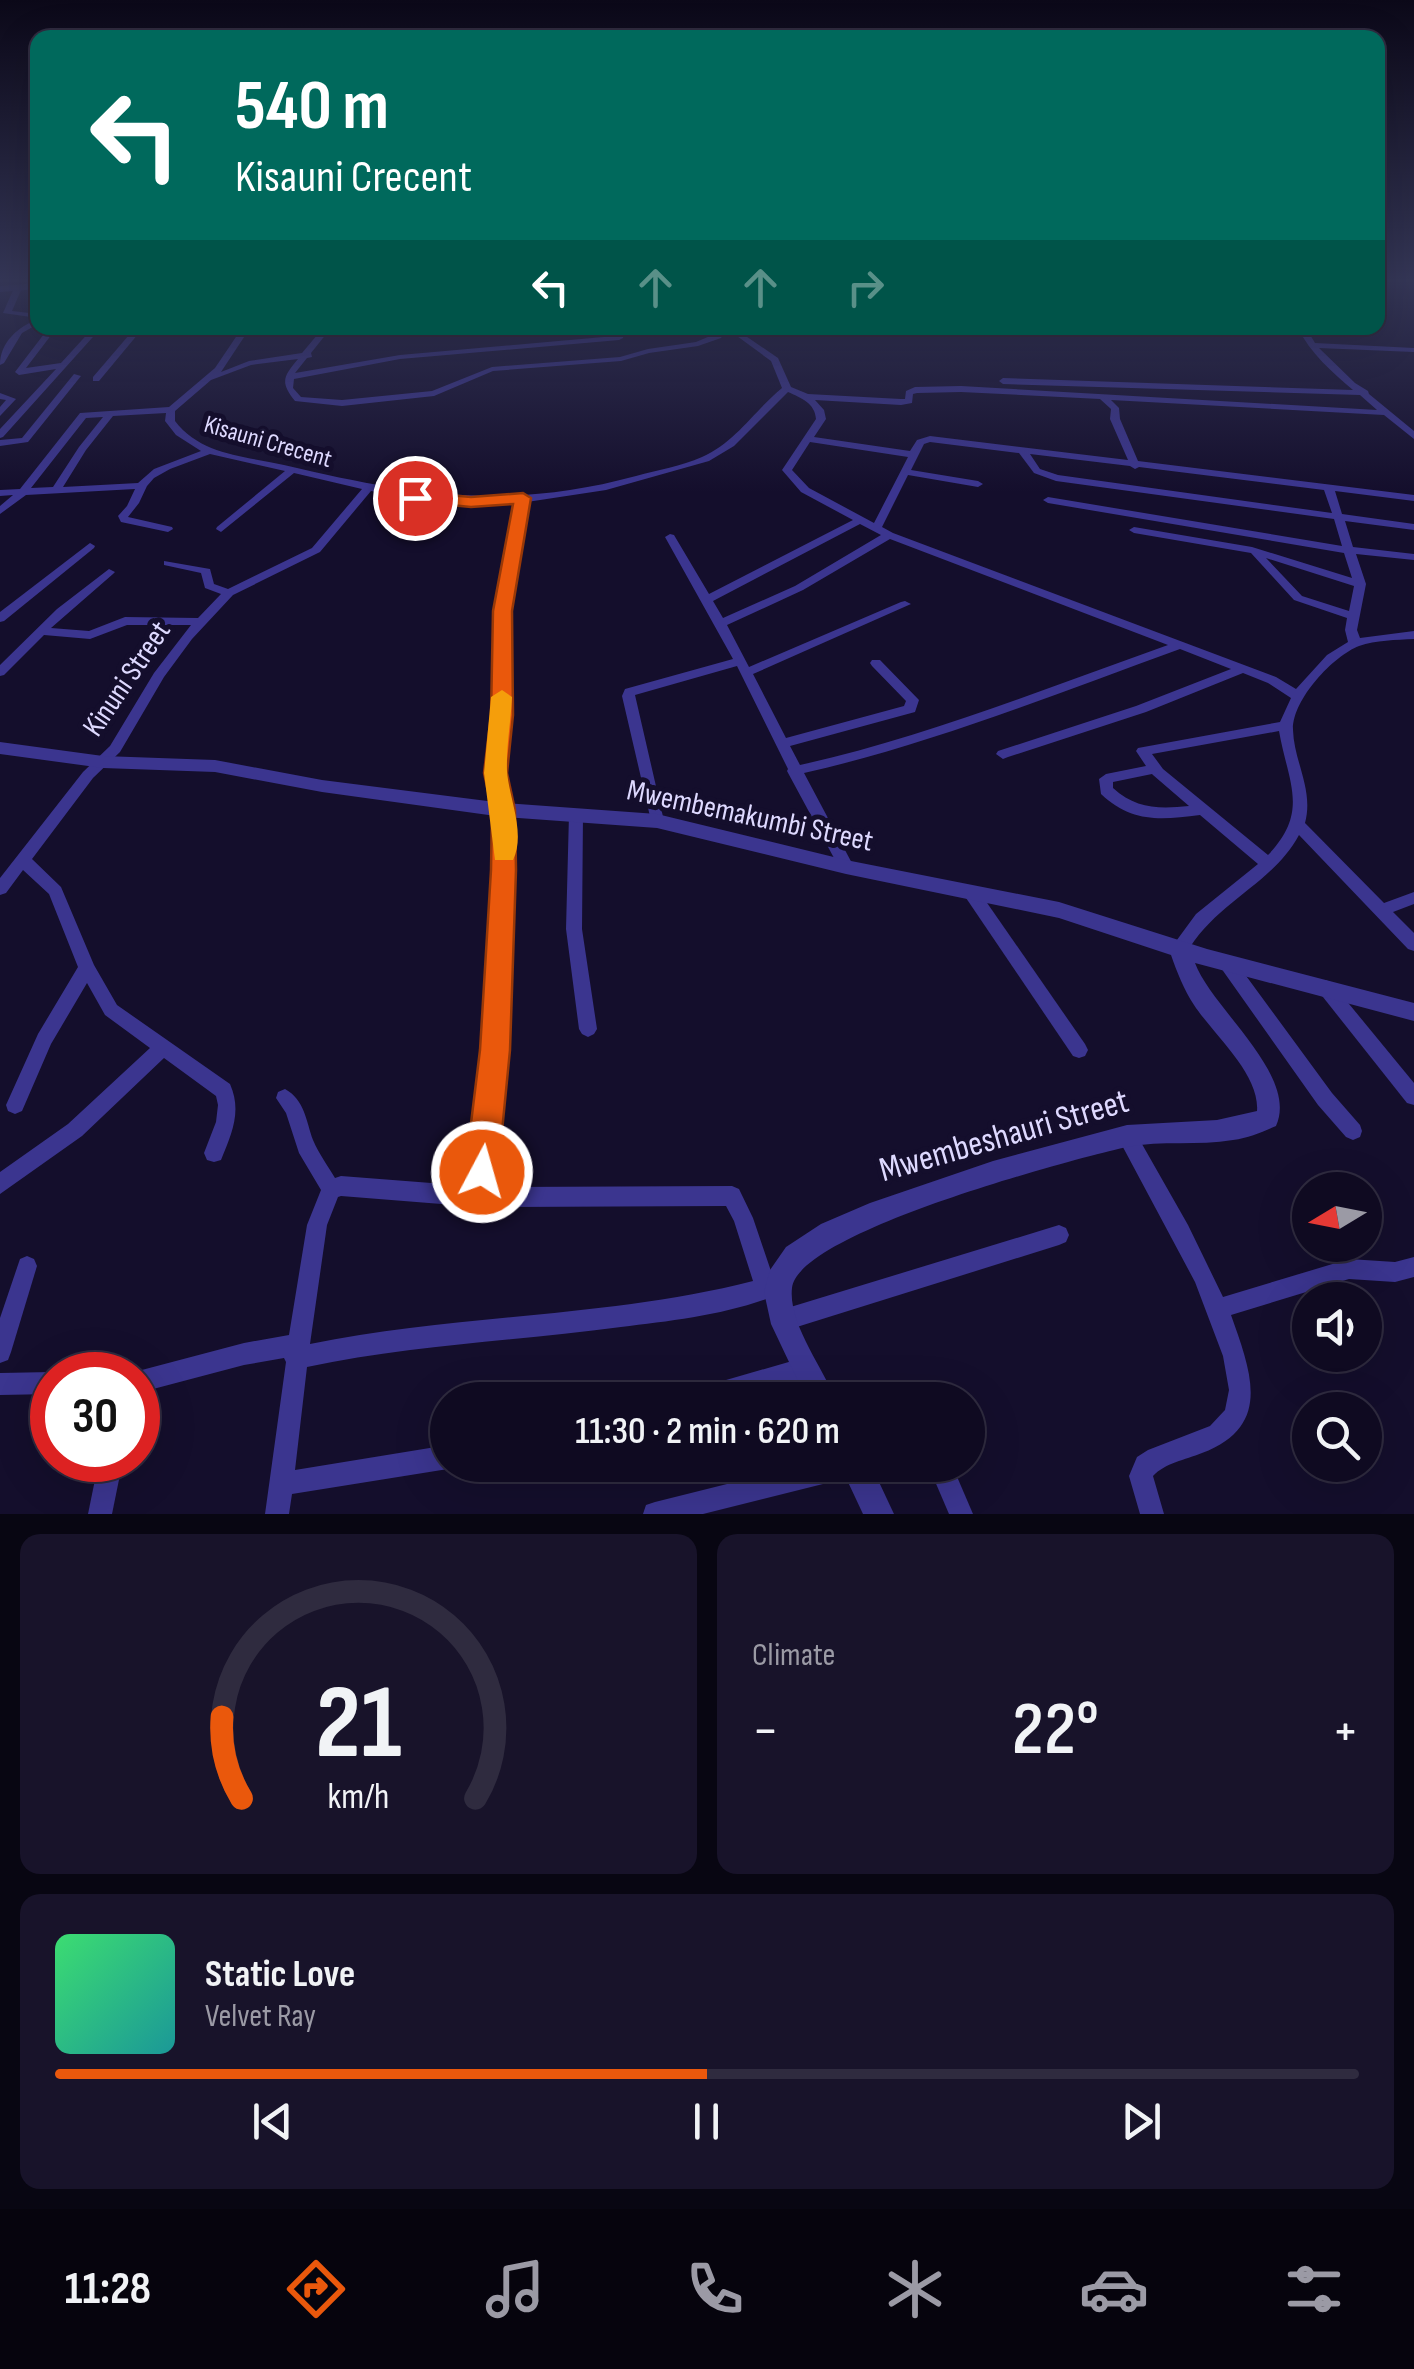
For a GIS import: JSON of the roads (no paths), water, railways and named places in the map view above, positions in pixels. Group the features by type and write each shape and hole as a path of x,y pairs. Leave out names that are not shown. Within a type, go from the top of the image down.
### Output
{"street":[{"path":"35,351 19,372 62,365"},
{"path":"0,435 76,351"},
{"path":"96,378 119,351"},
{"name":"Kisauni Crecent","path":"232,351 171,410 170,422 178,433 235,458 367,489 448,501 523,498 622,485 712,456 739,437 773,398 787,388"},
{"path":"311,351 289,377 289,388 298,398 326,404 443,391 477,373 501,367 607,361 650,351"},
{"path":"289,377 462,351"},
{"path":"762,351 775,360 787,388 807,397 901,402 910,400 909,393 915,390 949,389 1388,413"},
{"path":"1317,351 1414,436"},
{"path":"203,382 249,363 308,355"},
{"path":"0,443 25,440 77,376"},
{"path":"1003,381 1366,393"},
{"path":"0,396 12,399 0,413"},
{"path":"807,397 821,414 820,423 787,465 788,473 806,490 882,532 1242,669 1297,696"},
{"path":"1103,398 1115,408 1114,419 1136,466"},
{"path":"0,511 24,492 79,418 88,413 171,410"},
{"path":"55,492 82,448 111,414"},
{"path":"808,440 915,455"},
{"path":"721,623 799,588 882,532 920,442 930,440 1414,498"},
{"path":"168,529 123,519 138,502 142,486 157,473 212,450"},
{"path":"1022,451 1037,472 1056,478 1414,527"},
{"path":"220,529 292,470"},
{"path":"906,472 978,484"},
{"path":"0,493 142,486"},
{"name":"Kinuni Street","path":"0,889 88,775 104,762 168,662 202,622 229,594 316,550 367,489"},
{"path":"1329,489 1360,584 1353,616 1355,643"},
{"path":"479,1198 495,1050 504,810 496,773 502,715 503,611 523,498"},
{"path":"1048,500 1414,558"},
{"path":"708,598 858,521"},
{"path":"1134,530 1252,550 1360,584"},
{"path":"670,536 745,666 794,771 846,866"},
{"path":"0,618 90,546"},
{"path":"1252,550 1298,598 1353,616"},
{"path":"168,564 206,571 209,586 229,594"},
{"path":"0,672 40,631 109,572"},
{"path":"657,820 630,692 745,666 905,604"},
{"path":"40,631 90,635 125,622 202,622"},
{"path":"1180,949 1199,922 1266,864 1288,842 1298,825 1300,786 1284,726 1297,696 1342,649 1355,643 1414,635"},
{"path":"794,771 860,757 963,726 1180,645"},
{"path":"782,743 910,708 913,700 876,663"},
{"path":"1003,754 1156,703 1242,669"},
{"path":"1266,864 1143,754 1146,748 1284,726"},
{"name":"Mwembemakumbi Street","path":"0,748 104,762 215,766 322,786 504,810 657,820 846,866 1060,910 1227,963 1414,1012"},
{"path":"1156,769 1106,779 1106,790 1114,799 1147,815 1203,809"},
{"path":"576,814 574,930 588,1028"},
{"path":"1298,825 1414,944"},
{"path":"22,859 55,890 87,968 111,1010 212,1079 228,1099 214,1153"},
{"path":"970,891 1079,1050"},
{"path":"1382,910 1414,898"},
{"name":"Mwembeshauri Street","path":"771,1288 790,1257 812,1241 869,1215 956,1185 1127,1136 1255,1125 1268,1118 1272,1105 1265,1086 1203,1001 1186,972 1180,949"},
{"path":"1227,963 1325,1100 1353,1131"},
{"path":"14,1105 44,1040 87,968"},
{"path":"1324,986 1414,1097"},
{"path":"0,1184 75,1130 164,1047"},
{"path":"285,1098 294,1109 306,1147 330,1189"},
{"path":"1127,1136 1218,1309 1235,1354 1240,1396 1237,1414 1220,1434 1145,1464 1141,1476 1152,1514"},
{"path":"330,1189 342,1186 479,1198 732,1196 813,1382"},
{"path":"277,1514 296,1352 317,1224 330,1189"},
{"path":"784,1320 1058,1235"},
{"path":"0,1352 7,1310 28,1266"},
{"path":"1218,1309 1349,1269 1395,1272 1414,1267"},
{"path":"160,1376 244,1354 559,1324 716,1302 771,1288"},
{"path":"757,1382 806,1368"},
{"path":"0,1384 30,1384"},
{"path":"280,1484 430,1460"},
{"path":"100,1514 107,1482"},
{"path":"655,1514 784,1482"},
{"path":"862,1482 879,1514"},
{"path":"947,1482 961,1514"}]}
